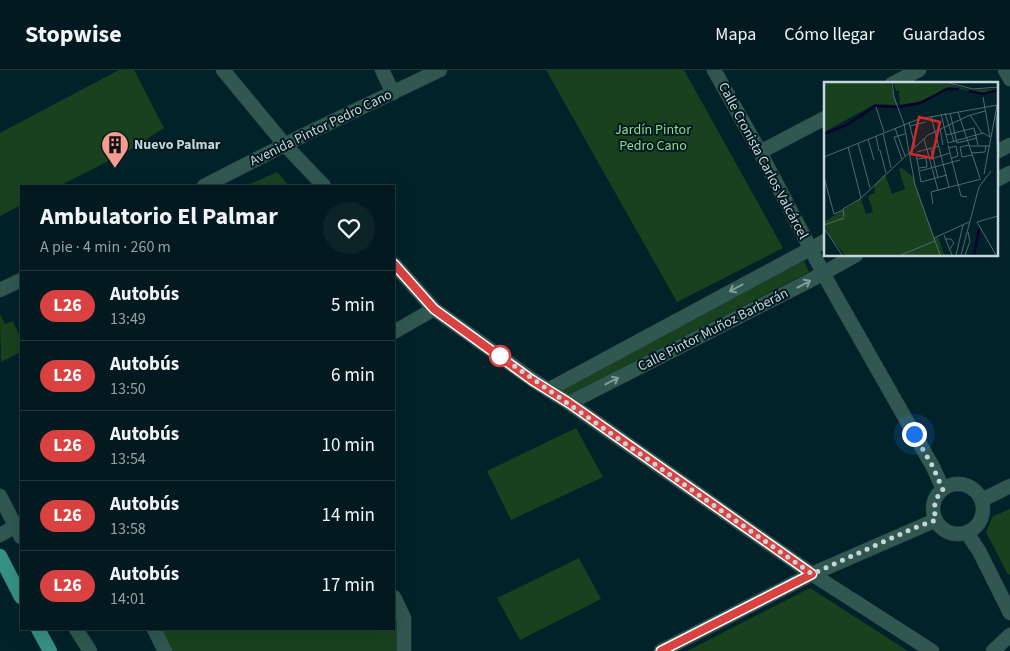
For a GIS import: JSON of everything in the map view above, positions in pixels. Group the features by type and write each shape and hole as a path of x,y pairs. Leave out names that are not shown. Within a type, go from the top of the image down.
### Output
{"main road":[{"path":"0,556 20,595"},
{"path":"39,630 50,651"}],"street":[{"path":"223,70 285,144 323,185"},
{"path":"382,70 394,93"},
{"name":"Avenida Pintor Pedro Cano","path":"206,185 285,144 440,70"},
{"name":"Calle Cronista Carlos Valcárcel","path":"714,70 760,152 810,249 933,467 943,490"},
{"path":"896,82 919,70"},
{"path":"1005,70 1010,79"},
{"path":"760,152 824,119"},
{"path":"998,151 1010,145"},
{"path":"998,179 1010,173"},
{"name":"Calle Pintor Muñoz Barberán","path":"548,390 824,242"},
{"name":"Calle Pintor Muñoz Barberán","path":"569,403 809,282 823,272 854,256"},
{"path":"395,265 434,309 812,574 932,651"},
{"path":"0,290 20,280"},
{"path":"395,331 434,309"},
{"path":"953,484 965,485 975,490 982,500 983,510 981,519 976,527 967,533 949,532 941,527 936,520 934,503 937,496 953,484"},
{"path":"982,500 1010,486"},
{"path":"0,496 19,529 0,535"},
{"path":"661,651 812,574 936,520"},
{"path":"967,533 979,551 1010,613"},
{"path":"395,599 404,618 404,651"},
{"path":"77,630 90,651"},
{"path":"154,630 165,651"},
{"path":"993,651 1010,635"}],"green space":[{"path":"119,70 134,70 164,128 128,151 61,185 20,185 20,206 0,216 0,133"},
{"name":"Jardín Pintor Pedro Cano","path":"546,70 684,70 783,248 677,302"},
{"path":"277,172 288,185 248,185"},
{"path":"804,261 809,272 569,395 559,388"},
{"path":"0,314 5,324 13,321 20,337 20,352 1,362"},
{"path":"576,428 603,477 511,520 487,471"},
{"path":"1010,509 1010,574 1008,575 986,532 993,516"},
{"path":"579,558 601,599 520,640 497,598"},
{"path":"810,588 908,651 687,651"},
{"path":"395,612 398,619 397,651 172,651 162,630 395,630"}],"bus line":[{"name":"L26","path":"395,265 434,309 532,380 569,403 812,574 661,651"}],"place":[{"name":"Nuevo Palmar","path":"115,169"}],"route":[{"path":"500,356 812,574 936,520 934,503 937,496 943,490 933,467 914,434"}]}
